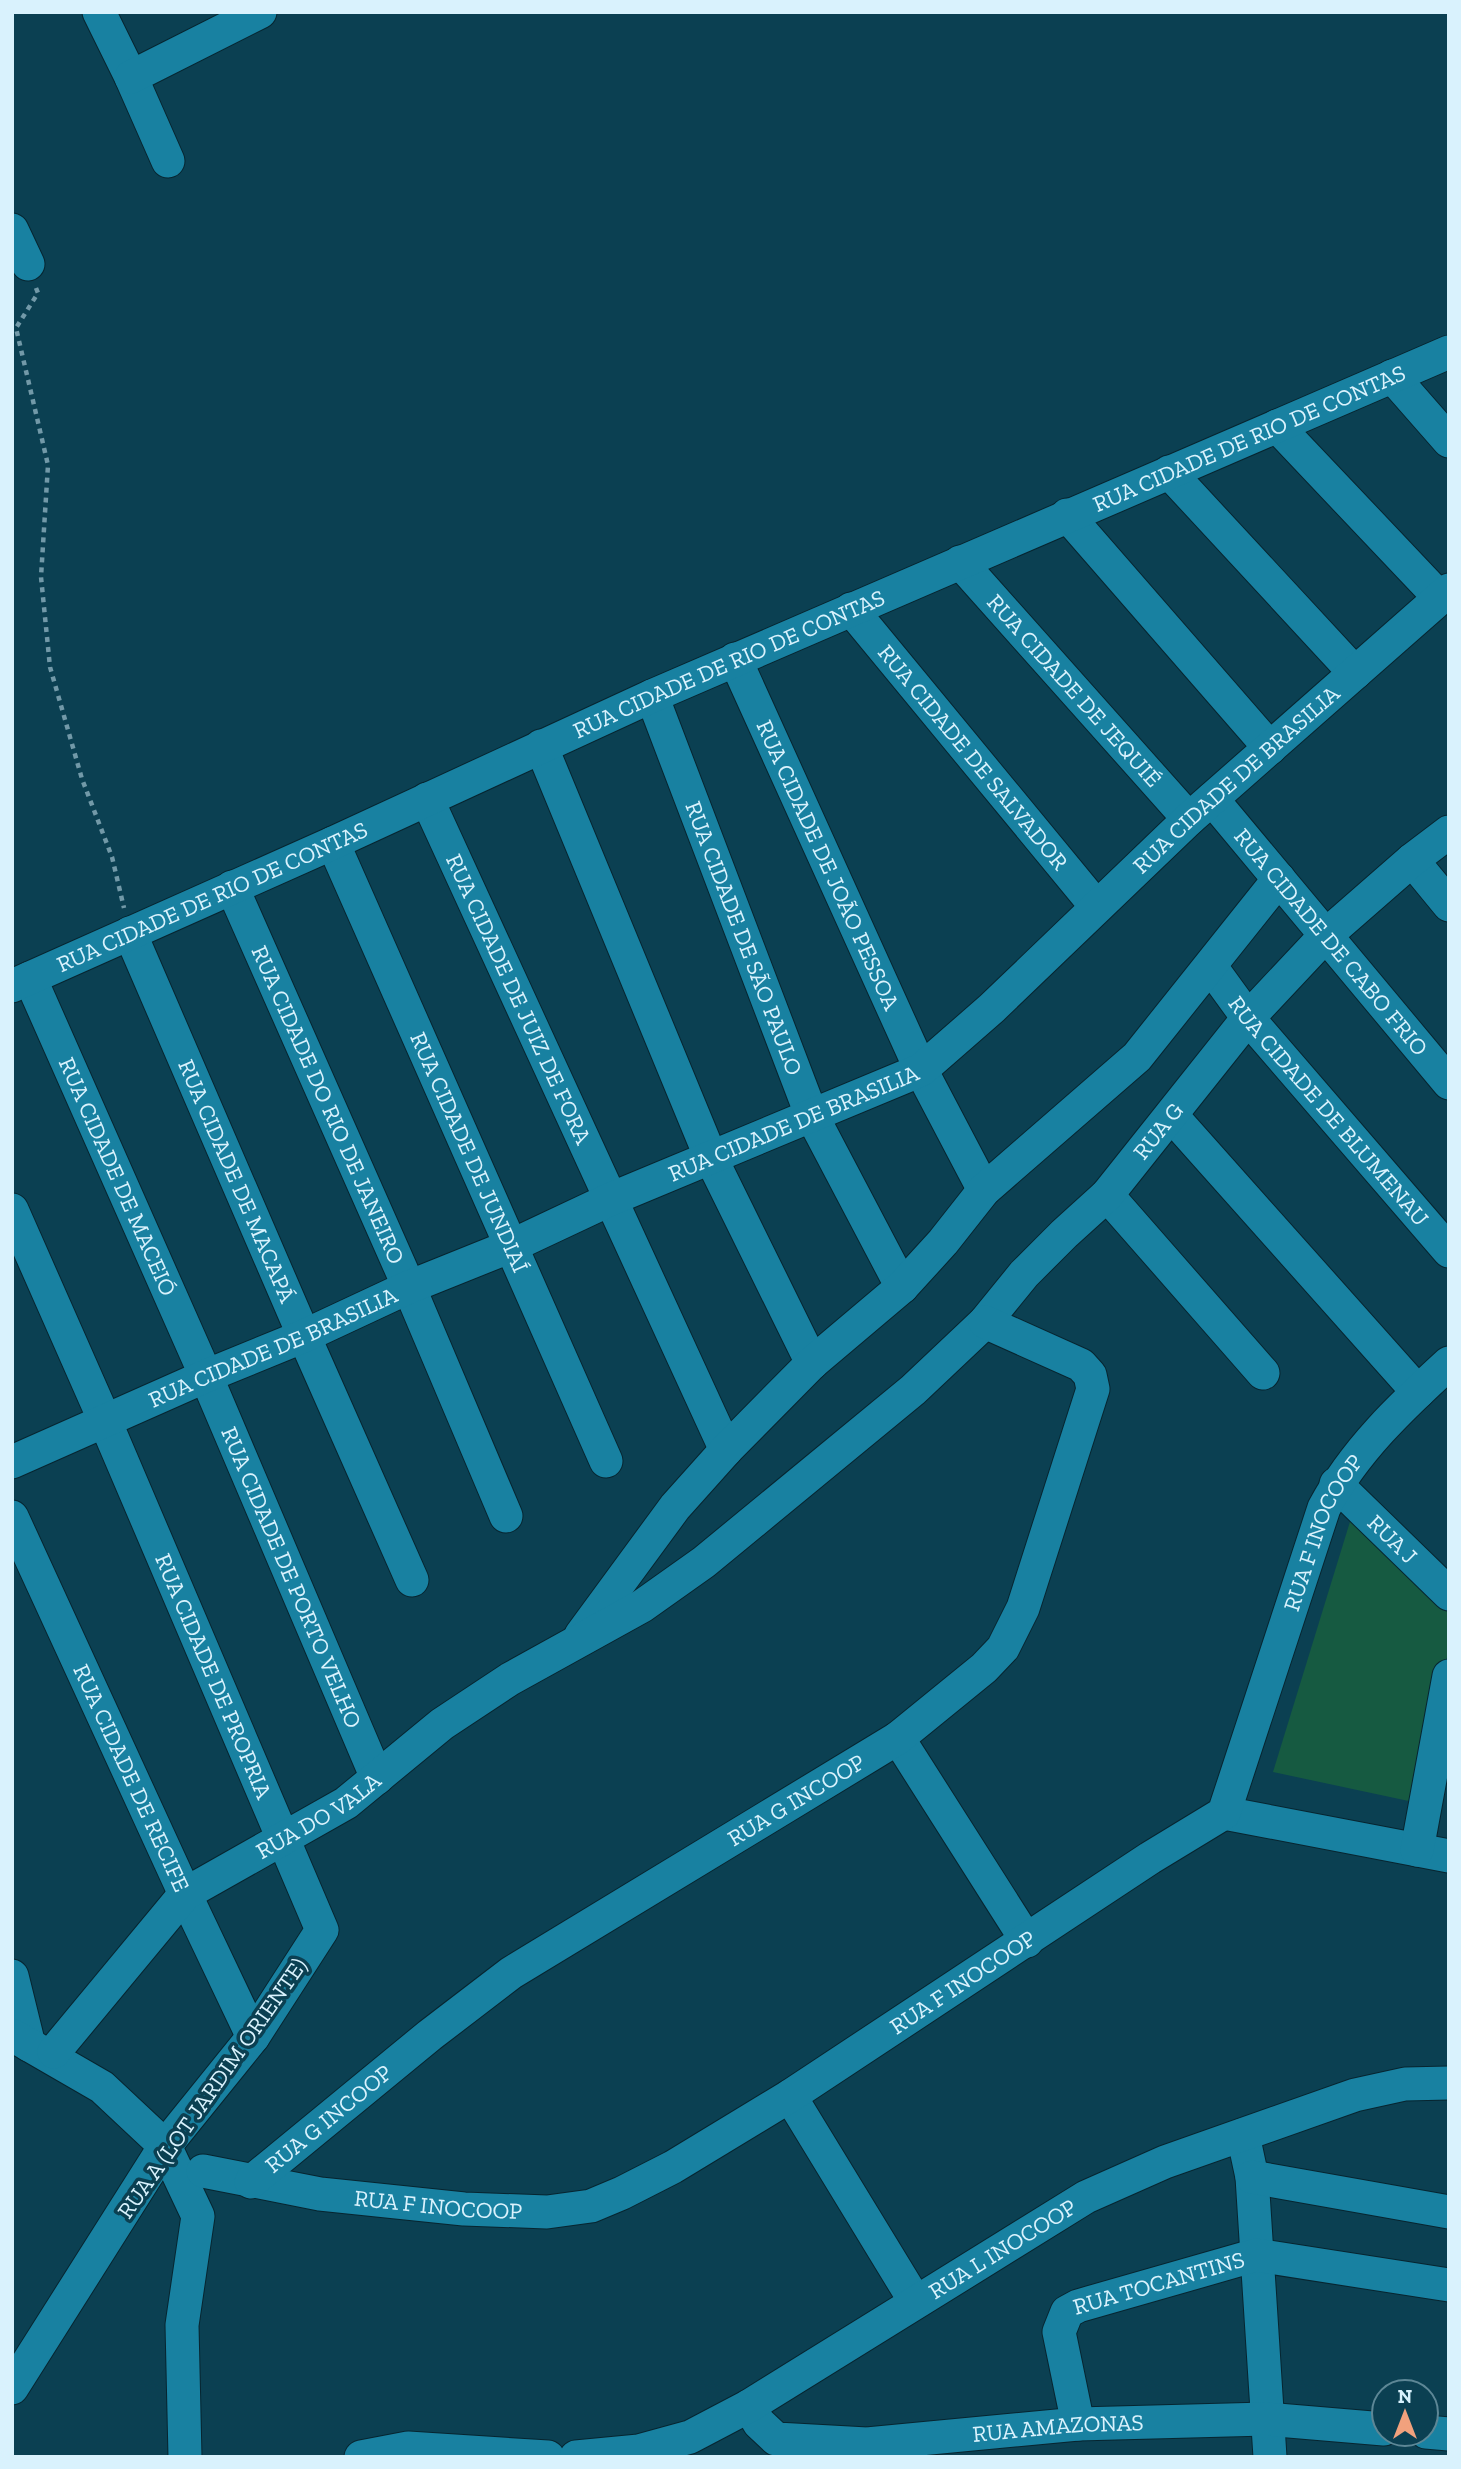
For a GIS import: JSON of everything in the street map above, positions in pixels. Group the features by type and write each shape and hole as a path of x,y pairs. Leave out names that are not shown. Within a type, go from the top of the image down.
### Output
{"street":[{"path":"99,12 168,161"},
{"path":"131,77 260,12"},
{"path":"12,229 28,264"},
{"name":"RUA CIDADE DE RIO DE CONTAS","path":"21,982 333,843 652,696 1449,352"},
{"path":"1392,376 1449,441"},
{"path":"1277,426 1444,594"},
{"path":"1169,472 1355,673"},
{"path":"1067,516 1270,748"},
{"name":"RUA CIDADE DE JEQUIÉ","path":"960,562 1200,809"},
{"name":"RUA CIDADE DE BRASILIA","path":"12,1462 206,1376 304,1336 409,1287 511,1246 611,1199 920,1070 992,1008 1200,809 1444,594"},
{"name":"RUA CIDADE DE SALVADOR","path":"851,609 1096,906"},
{"name":"RUA CIDADE DE JOÃO PESSOA","path":"735,660 920,1070 984,1190"},
{"name":"RUA CIDADE DE SÃO PAULO","path":"652,696 811,1114 902,1287"},
{"path":"541,746 710,1158 811,1363"},
{"name":"RUA CIDADE DE JUIZ DE FORA","path":"427,799 726,1450"},
{"name":"RUA CIDADE DE CABO FRIO","path":"1200,809 1279,879 1449,1083"},
{"name":"RUA G","path":"577,1640 642,1606 704,1562 913,1390 985,1322 1024,1274 1107,1195 1248,1018 1325,936 1412,860 1449,832"},
{"name":"RUA CIDADE DE JUNDIAÍ","path":"333,843 606,1461"},
{"path":"1412,860 1449,905"},
{"path":"577,1640 675,1507 726,1450 811,1363 902,1287 943,1242 984,1190 1137,1057 1279,879"},
{"name":"RUA CIDADE DO RIO DE JANEIRO","path":"232,887 409,1287 506,1516"},
{"name":"RUA CIDADE DE MACAPÁ","path":"130,933 412,1580"},
{"name":"RUA CIDADE DE BLUMENAU","path":"1211,967 1248,1018 1449,1251"},
{"name":"RUA CIDADE DE MACEIÓ","path":"21,982 206,1376"},
{"path":"1172,1116 1418,1391"},
{"path":"1107,1195 1263,1373"},
{"name":"RUA CIDADE DE PROPRIA","path":"12,1210 322,1930"},
{"name":"RUA G INCOOP","path":"251,2182 430,2035 511,1973 898,1738 984,1668 1003,1648 1023,1608 1093,1388 1090,1376 1081,1365 985,1322"},
{"name":"RUA F INOCOOP","path":"203,2171 320,2194 464,2209 547,2212 591,2206 673,2167 790,2096 1150,1857 1224,1813 1324,1508 1336,1484 1359,1453 1418,1391 1449,1363"},
{"name":"RUA CIDADE DE PORTO VELHO","path":"206,1376 377,1778"},
{"name":"RUA J","path":"1336,1484 1449,1594"},
{"name":"RUA CIDADE DE RECIFE","path":"12,1517 253,2037"},
{"name":"RUA DO VALA","path":"185,1894 346,1803 442,1724 510,1679 577,1640"},
{"path":"1224,1813 1433,1853 1449,1676"},
{"path":"898,1738 1027,1941"},
{"path":"32,2044 185,1894"},
{"name":"RUA A (LOT JARDIM ORIENTE)","path":"12,2388 165,2146 253,2037 322,1930"},
{"path":"12,1976 32,2044 102,2087 165,2146 198,2216 182,2325 185,2457"},
{"name":"RUA L INOCOOP","path":"576,2457 639,2451 690,2437 749,2406 1086,2197 1165,2162 1355,2095 1405,2084 1449,2083"},
{"path":"790,2096 915,2301"},
{"path":"1243,2135 1252,2177 1270,2457"},
{"path":"1252,2177 1449,2213"},
{"name":"RUA TOCANTINS","path":"1078,2424 1059,2332 1067,2312 1078,2306 1256,2255 1449,2285"},
{"name":"RUA AMAZONAS","path":"749,2406 777,2448 867,2444 1078,2424 1266,2419 1370,2428"},
{"path":"361,2457 408,2448 548,2457"}],"path":[{"path":"28,264 38,293 16,328 48,465 41,577 50,667 82,779 112,857 130,933"}],"green space":[{"path":"1353,1512 1449,1597 1449,1647 1418,1803 1273,1772"}]}
